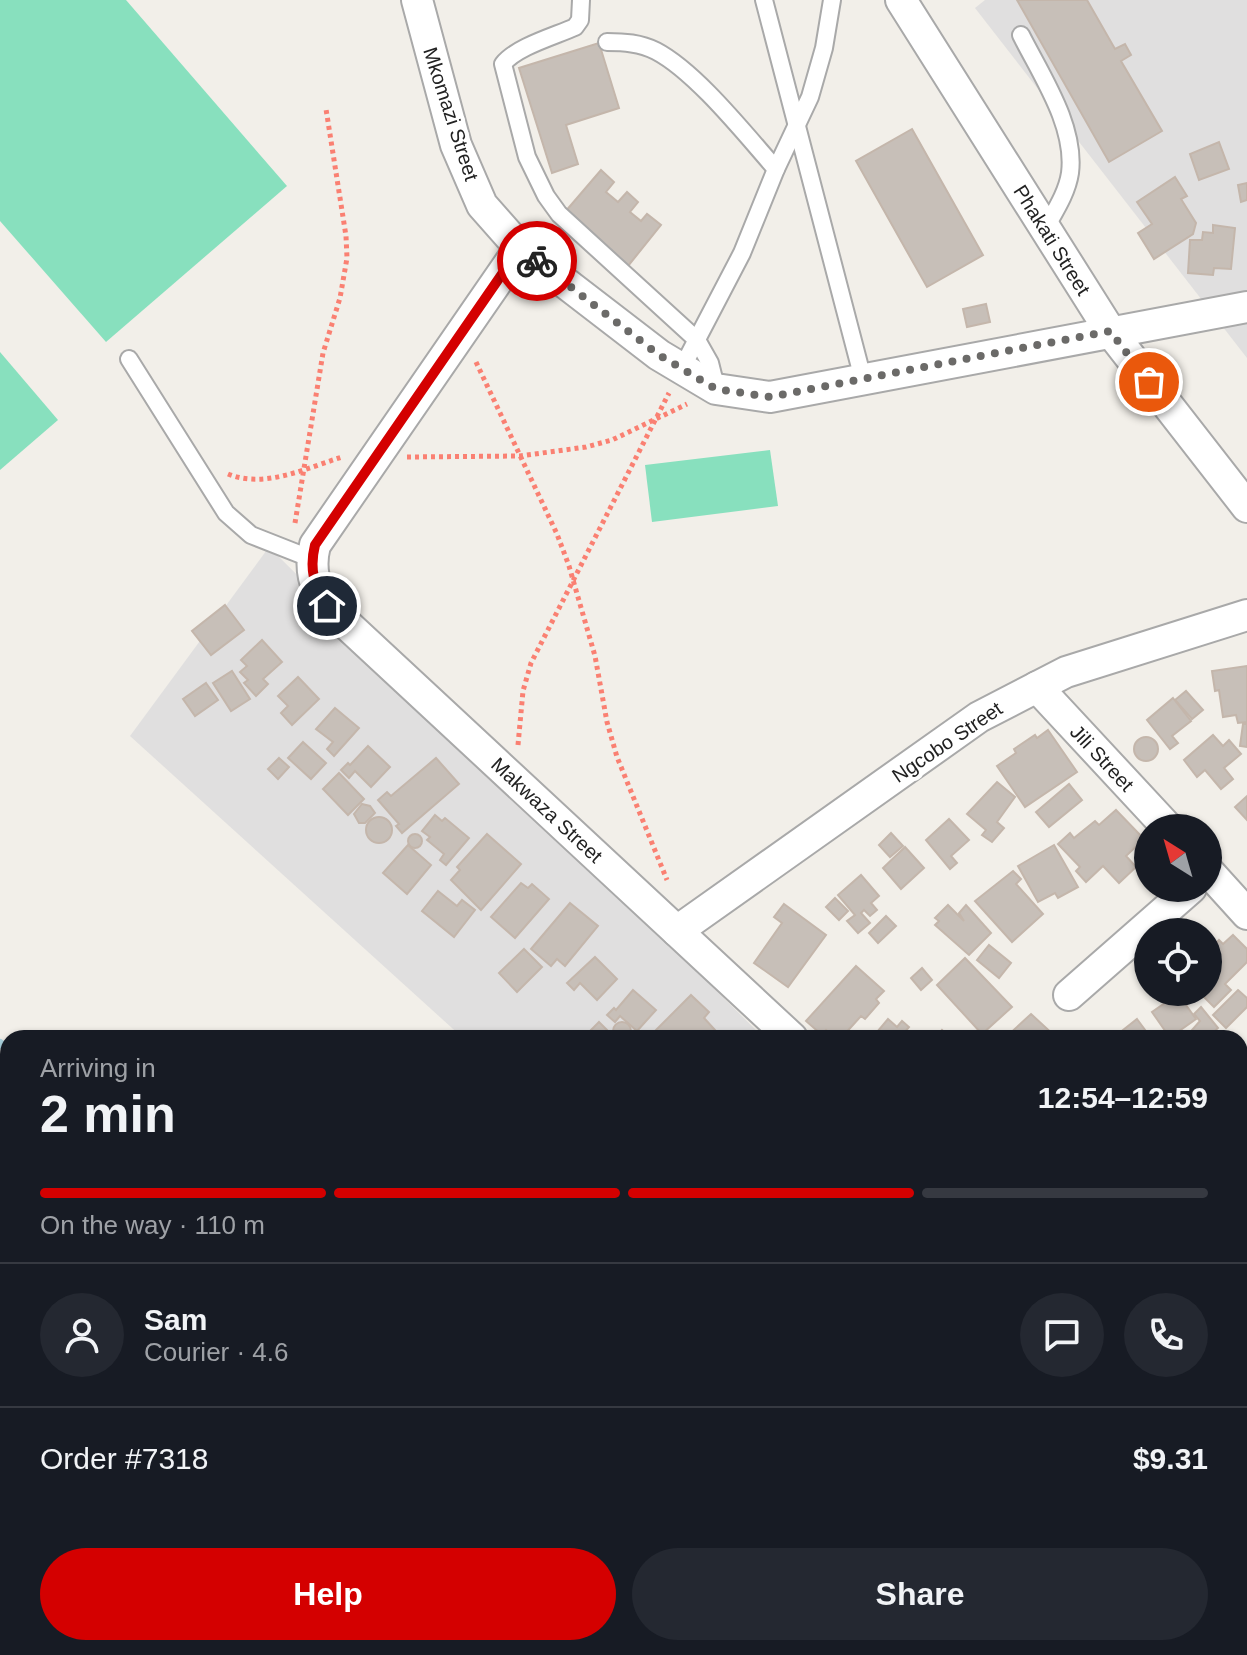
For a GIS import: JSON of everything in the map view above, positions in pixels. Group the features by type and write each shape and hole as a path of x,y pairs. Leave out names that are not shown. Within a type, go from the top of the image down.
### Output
{"street":[{"name":"Mkomazi Street","path":"417,0 456,145 482,205 520,248 659,355 716,389 770,397 1247,307"},
{"name":"Phakati Street","path":"901,0 1110,331 1247,507"},
{"path":"305,562 327,525 520,248"},
{"name":"Makwaza Street","path":"305,562 327,606 783,1030"},
{"name":"Ngcobo Street","path":"677,931 979,717 1066,672 1247,615"},
{"name":"Jili Street","path":"1037,687 1155,814"},
{"path":"1222,887 1247,914"},
{"path":"1069,995 1175,902"}],"lane":[{"path":"581,0 580,20 575,27 508,57 503,64 527,157 535,179 559,214 697,340 710,363 716,389"},
{"path":"764,0 863,379"},
{"path":"682,368 742,253 776,169 798,126 817,75 832,0"},
{"path":"1021,35 1060,116 1068,146 1070,172 1065,193 1045,229"},
{"path":"607,42 643,46 669,60 718,105 776,169"},
{"path":"129,359 226,513 251,535 305,562"}],"path":[{"path":"305,562 304,469 323,353 340,298 347,258 326,109"},
{"path":"462,331 557,534 574,580 595,656 617,757 668,883"},
{"path":"516,781 521,707 531,663 682,368"},
{"path":"191,456 234,477 252,479 269,479 352,454 379,451 417,459 520,456 586,447 612,440 653,423 716,389"}],"shaded area":[{"path":"985,0 1247,0 1247,358 975,8"},
{"path":"269,547 756,1030 454,1030 130,736"}],"green space":[{"path":"0,0 126,0 287,186 106,342 0,221"},
{"path":"0,352 58,420 0,470"},
{"path":"770,450 778,506 652,522 645,465"}],"building":[{"path":"1017,0 1087,0 1115,49 1125,44 1131,55 1121,61 1162,131 1109,162"},
{"path":"599,43 619,108 566,125 578,164 552,173 519,68"},
{"path":"912,129 983,255 927,287 856,161"},
{"path":"1219,142 1229,169 1199,180 1190,154"},
{"path":"601,170 614,182 606,192 618,202 627,192 638,202 630,212 641,221 647,214 661,225 628,266 565,212"},
{"path":"1175,177 1187,196 1181,199 1196,223 1193,234 1154,259 1138,233 1152,224 1137,202"},
{"path":"1247,183 1247,200 1241,202 1238,185"},
{"path":"1213,225 1235,228 1231,269 1214,268 1213,275 1188,273 1190,240 1202,240 1203,232 1213,233"},
{"path":"986,304 990,322 967,327 963,309"},
{"path":"225,605 244,630 211,655 192,631"},
{"path":"262,640 282,662 263,679 268,684 256,696 244,683 248,680 240,672 247,666 241,660"},
{"path":"1247,666 1247,722 1238,723 1236,715 1223,717 1212,671"},
{"path":"232,671 250,699 231,711 213,683"},
{"path":"298,677 319,699 292,725 281,713 288,706 278,696"},
{"path":"206,683 218,700 195,716 183,699"},
{"path":"1186,691 1203,710 1192,719 1175,700"},
{"path":"1173,698 1191,721 1172,736 1178,743 1170,749 1147,720"},
{"path":"335,708 359,728 334,756 327,749 333,742 316,729"},
{"path":"1243,724 1247,724 1247,747 1240,746"},
{"path":"1048,730 1077,772 1025,807 997,766 1016,753 1014,749"},
{"path":"1213,735 1223,746 1229,740 1241,754 1224,768 1233,779 1221,789 1205,770 1197,777 1184,760"},
{"path":"1146,737 1154,741 1158,749 1154,757 1146,761 1138,757 1134,749 1138,741"},
{"path":"303,742 326,763 311,779 288,758"},
{"path":"368,746 390,767 371,787 355,771 349,778 341,770"},
{"path":"279,758 289,767 278,779 268,769"},
{"path":"436,758 459,784 402,833 396,826 399,824 378,800 387,792 391,796"},
{"path":"339,773 364,799 348,815 323,789"},
{"path":"997,782 1015,797 997,822 1004,828 992,842 982,835 986,830 967,814"},
{"path":"1069,784 1082,800 1049,827 1036,812"},
{"path":"1247,796 1247,820 1235,807"},
{"path":"362,804 370,806 375,813 365,823 359,823 354,814"},
{"path":"1116,810 1134,829 1134,848 1126,856 1134,869 1119,883 1103,866 1086,882 1076,871 1080,867 1058,844 1070,833 1074,838 1095,821 1099,825"},
{"path":"435,815 442,821 445,818 469,838 446,865 440,860 444,854 427,840 430,837 422,831"},
{"path":"379,817 388,821 392,830 388,839 379,843 370,839 366,830 370,821"},
{"path":"949,819 969,840 951,856 957,863 950,869 926,840"},
{"path":"891,833 903,846 890,857 879,845"},
{"path":"415,834 422,841 415,848 408,841"},
{"path":"487,834 521,864 481,910 451,880 460,870 457,867"},
{"path":"408,845 431,865 407,894 383,873"},
{"path":"1054,845 1078,887 1058,898 1055,893 1038,902 1018,866"},
{"path":"905,847 924,868 901,889 883,868"},
{"path":"1013,871 1021,879 1016,884 1043,914 1012,942 975,901"},
{"path":"861,875 879,896 871,903 877,910 870,916 864,910 861,913 870,923 858,933 847,921 855,915 838,895"},
{"path":"521,883 528,888 532,884 549,899 515,938 491,917"},
{"path":"438,891 457,906 462,900 475,910 454,937 422,911"},
{"path":"835,898 848,911 839,920 826,907"},
{"path":"570,903 598,926 565,966 557,959 551,966 531,949"},
{"path":"784,904 826,935 788,987 754,963 782,923 774,917"},
{"path":"948,905 964,921 959,913 966,905 991,933 969,955 935,925 939,921 935,918"},
{"path":"886,916 896,926 878,943 869,933"},
{"path":"1233,935 1247,949 1247,962 1225,984 1231,990 1222,999 1222,943"},
{"path":"989,945 1011,963 999,978 977,960"},
{"path":"524,949 542,967 517,992 499,973"},
{"path":"595,957 617,979 597,1000 580,983 574,990 567,983"},
{"path":"965,958 1012,1007 986,1030 978,1030 937,985"},
{"path":"856,966 884,991 876,999 879,1003 865,1019 861,1016 848,1030 816,1030 806,1021"},
{"path":"922,968 932,980 921,990 911,978"},
{"path":"633,990 656,1010 636,1030 620,1016 615,1022 607,1015 614,1008 616,1010"},
{"path":"1238,990 1247,998 1247,1007 1226,1028 1213,1015"},
{"path":"691,995 709,1012 704,1018 715,1030 656,1030"},
{"path":"1161,1006 1187,1006 1196,1019 1181,1030 1165,1030 1152,1012"},
{"path":"1201,1007 1218,1028 1192,1030 1200,1021 1194,1014"},
{"path":"1031,1014 1048,1030 1014,1030"},
{"path":"888,1019 897,1027 902,1021 909,1027 906,1030 879,1030"},
{"path":"1137,1019 1145,1030 1123,1030"},
{"path":"599,1022 607,1030 591,1030"},
{"path":"622,1022 631,1030 613,1030"}],"way so far":[{"path":"537,261 659,355 716,389 770,397 1110,331 1149,382"}],"route":[{"path":"327,606 312,576 312,559 315,545 327,525 520,248 537,261"}]}
